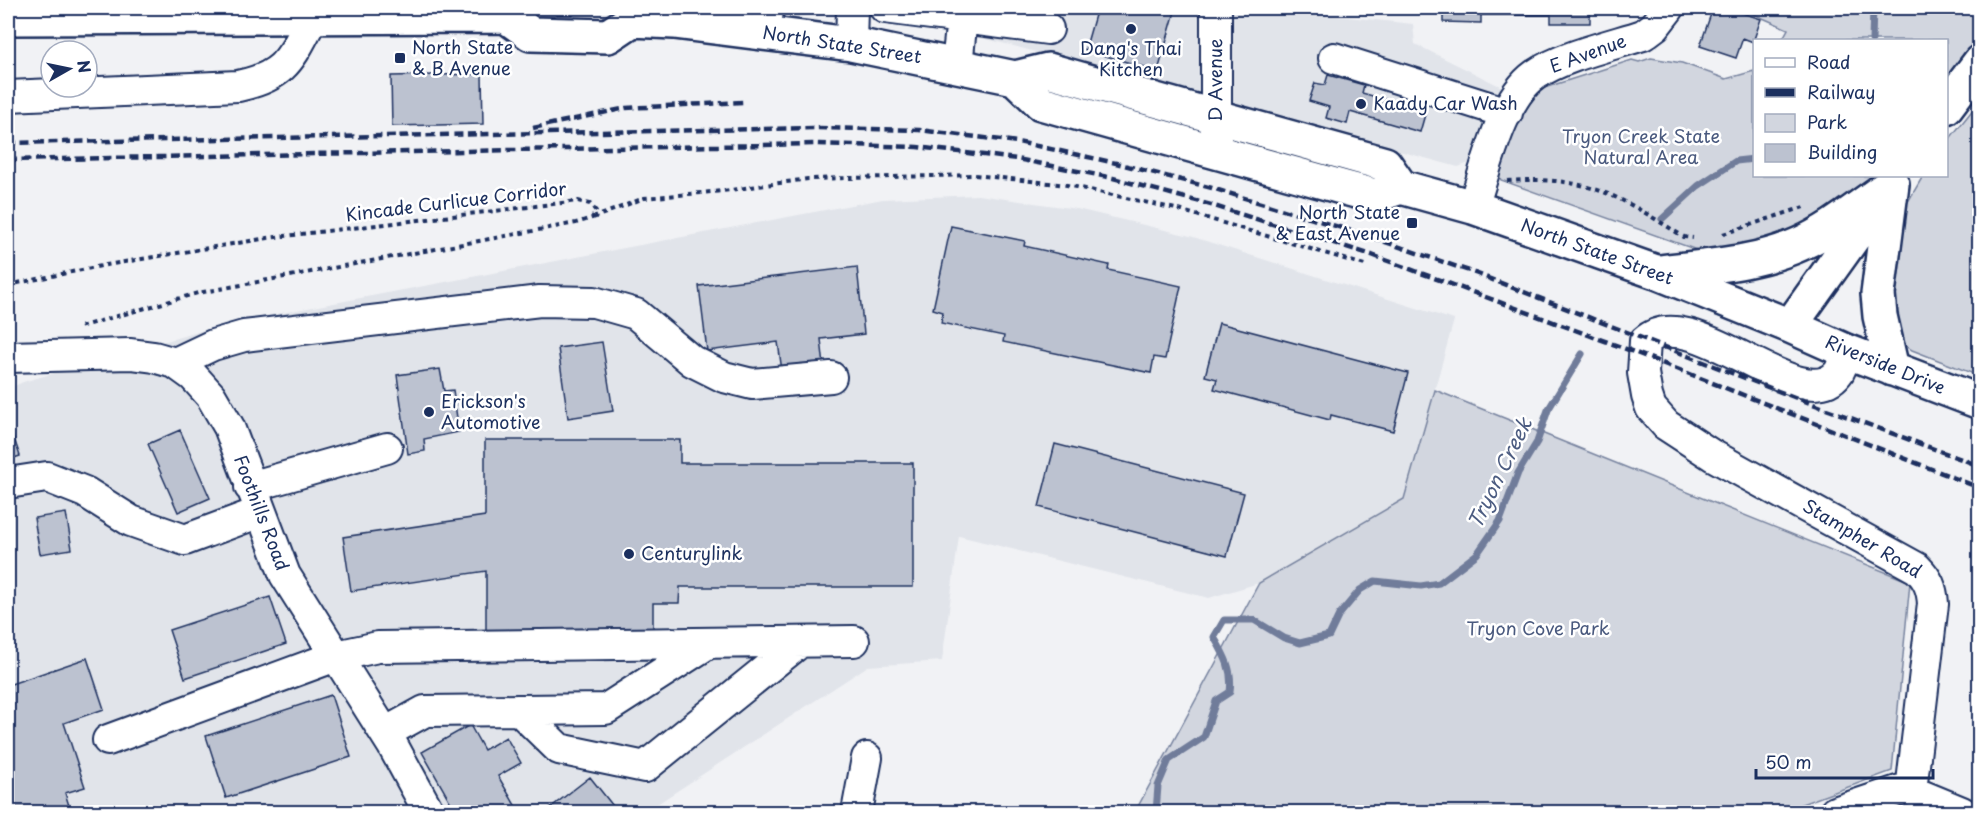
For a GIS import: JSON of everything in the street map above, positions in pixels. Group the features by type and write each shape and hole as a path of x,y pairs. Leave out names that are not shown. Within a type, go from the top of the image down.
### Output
{"main road":[{"name":"North State Street","path":"8,18 110,13 221,12 314,17 513,12 531,34 608,36 624,14 767,20 851,44 1015,78 1048,70 1385,164 1401,187 1478,193 1656,272 1790,326"},
{"path":"1948,105 1980,63"},
{"path":"1015,78 1041,103 1375,196 1401,187"},
{"path":"1656,272 1745,261 1782,252 1830,226 1895,180"},
{"path":"1790,326 1895,180"},
{"path":"1892,369 1880,316 1878,294 1895,180"},
{"name":"Riverside Drive","path":"1790,326 1846,351 1980,402"}],"street":[{"path":"851,44 852,8"},
{"path":"885,8 1048,29"},
{"name":"D Avenue","path":"1215,152 1216,8"},
{"name":"E Avenue","path":"1478,193 1507,113 1517,94 1537,74 1643,35 1655,26 1669,8"},
{"path":"8,96 238,86 262,81 278,72 289,59 314,17"},
{"path":"957,65 962,18"},
{"path":"1334,58 1507,113"},
{"path":"175,363 213,345 244,336 540,301 594,302 636,314 692,361 724,377 752,384 831,377"},
{"name":"Stampher Road","path":"1846,351 1838,374 1824,382 1809,384 1775,373 1683,331 1661,332 1645,341 1643,373 1651,408 1666,425 1712,455 1917,568 1927,578 1933,592 1933,604 1911,791"},
{"name":"Foothills Road","path":"8,357 131,354 175,363 193,376 211,396 229,427 285,575 385,733 429,813"},
{"path":"8,483 48,477 85,492 131,521 185,540 255,499 387,448"},
{"path":"108,740 336,656 378,647 854,641"},
{"path":"519,710 559,749 645,767 800,642"},
{"path":"385,733 425,711 606,709 707,644"},
{"path":"857,813 867,758"},
{"path":"1835,813 1901,790 1911,791 1962,813"}],"path":[{"path":"587,220 644,198 723,191 808,179 975,175 1067,185 1165,207 1368,266"},
{"path":"1478,193 1502,182 1561,181 1590,186 1619,196 1684,237 1698,239"},
{"name":"Kincade Curlicue Corridor","path":"8,285 106,265 268,238 578,201 595,208 596,214 587,220 391,259 198,293 71,329"},
{"path":"1720,235 1815,204"}],"shaded area":[{"path":"827,8 1262,8 1413,24 1415,44 1512,92 1469,163 1458,167 1010,45 924,24"},
{"path":"978,195 1077,209 1190,236 1454,320 1404,499 1259,583 1209,598 959,536 942,661 868,666 645,812 8,812 8,389 23,382 229,323 883,199"}],"green space":[{"path":"1740,8 1979,8 1979,45 1948,87 1948,39 1783,39 1788,29"},
{"name":"Tryon Creek State Natural Area","path":"1651,58 1682,63 1726,79 1753,71 1753,177 1874,177 1853,196 1777,243 1708,254 1501,180 1498,173 1515,128 1526,106 1541,89 1632,60 1639,62"},
{"path":"1979,102 1979,376 1912,350 1898,340 1886,311 1902,212 1922,177 1948,177 1948,141"},
{"name":"Tryon Cove Park","path":"1435,390 1910,582 1892,771 1780,812 1135,812 1259,583 1404,499"}],"building":[{"name":"Dang's Thai Kitchen","path":"1097,8 1176,8 1158,71 1085,50"},
{"path":"1443,8 1590,8 1590,23 1551,23 1551,15 1481,15 1481,23 1443,22"},
{"path":"1713,8 1727,8 1761,19 1753,42 1743,38 1736,58 1700,46"},
{"path":"482,74 483,124 392,126 391,76"},
{"name":"Kaady Car Wash","path":"1328,75 1364,85 1362,93 1426,111 1420,132 1350,112 1347,124 1326,118 1329,107 1309,101 1315,83 1325,85"},
{"path":"951,226 1025,241 1024,246 1109,265 1108,270 1181,286 1165,359 1154,357 1151,373 1003,342 1004,336 941,323 943,312 933,309"},
{"path":"857,267 864,334 821,339 824,366 782,371 778,342 707,351 699,286"},
{"path":"1219,323 1408,373 1393,431 1331,415 1330,420 1214,389 1217,379 1205,376"},
{"path":"602,342 613,411 568,418 558,348"},
{"name":"Erickson's Automotive","path":"440,369 444,391 453,390 459,432 424,439 425,451 408,454 397,375"},
{"path":"8,425 20,456 8,460"},
{"path":"180,430 210,498 178,512 148,444"},
{"name":"Centurylink","path":"485,440 680,440 680,463 913,463 913,587 680,587 679,603 653,603 653,629 612,629 612,634 486,635 486,571 351,591 343,537 485,516"},
{"path":"1055,444 1244,493 1227,556 1039,507"},
{"path":"66,513 72,549 40,554 34,518"},
{"path":"270,597 286,644 185,678 169,630"},
{"path":"87,658 104,709 64,723 85,787 65,793 71,812 8,812 8,685"},
{"path":"331,695 351,757 226,798 206,736"},
{"path":"470,725 484,750 506,737 521,763 498,776 519,812 456,812 422,752"},
{"path":"1980,725 1980,748 1972,745"},
{"path":"590,777 617,811 545,812"}],"waterway":[{"name":"Tryon Creek","path":"1872,39 1873,8"},
{"name":"Tryon Creek","path":"1662,219 1698,186 1736,161 1753,159"},
{"name":"Tryon Creek","path":"1156,812 1158,786 1169,760 1204,737 1216,701 1230,692 1231,684 1227,663 1214,637 1224,620 1254,620 1284,638 1300,643 1329,636 1339,615 1360,590 1375,581 1421,586 1439,583 1477,554 1500,521 1518,473 1537,442 1548,410 1582,354"}],"railway":[{"path":"533,128 626,108 744,102"},
{"path":"8,143 818,128 919,130 1018,142 1116,163 1212,188 1368,236 1475,273 1778,391 1980,466"},
{"path":"8,160 817,144 917,147 1017,159 1113,178 1211,205 1372,255 1621,347 1980,488"}],"place":[{"name":"Dang's Thai Kitchen","path":"1131,29"},
{"name":"North State & B Avenue","path":"400,58"},
{"name":"Kaady Car Wash","path":"1361,104"},
{"name":"North State & East Avenue","path":"1412,223"},
{"name":"Erickson's Automotive","path":"429,412"},
{"name":"Centurylink","path":"629,554"}]}
